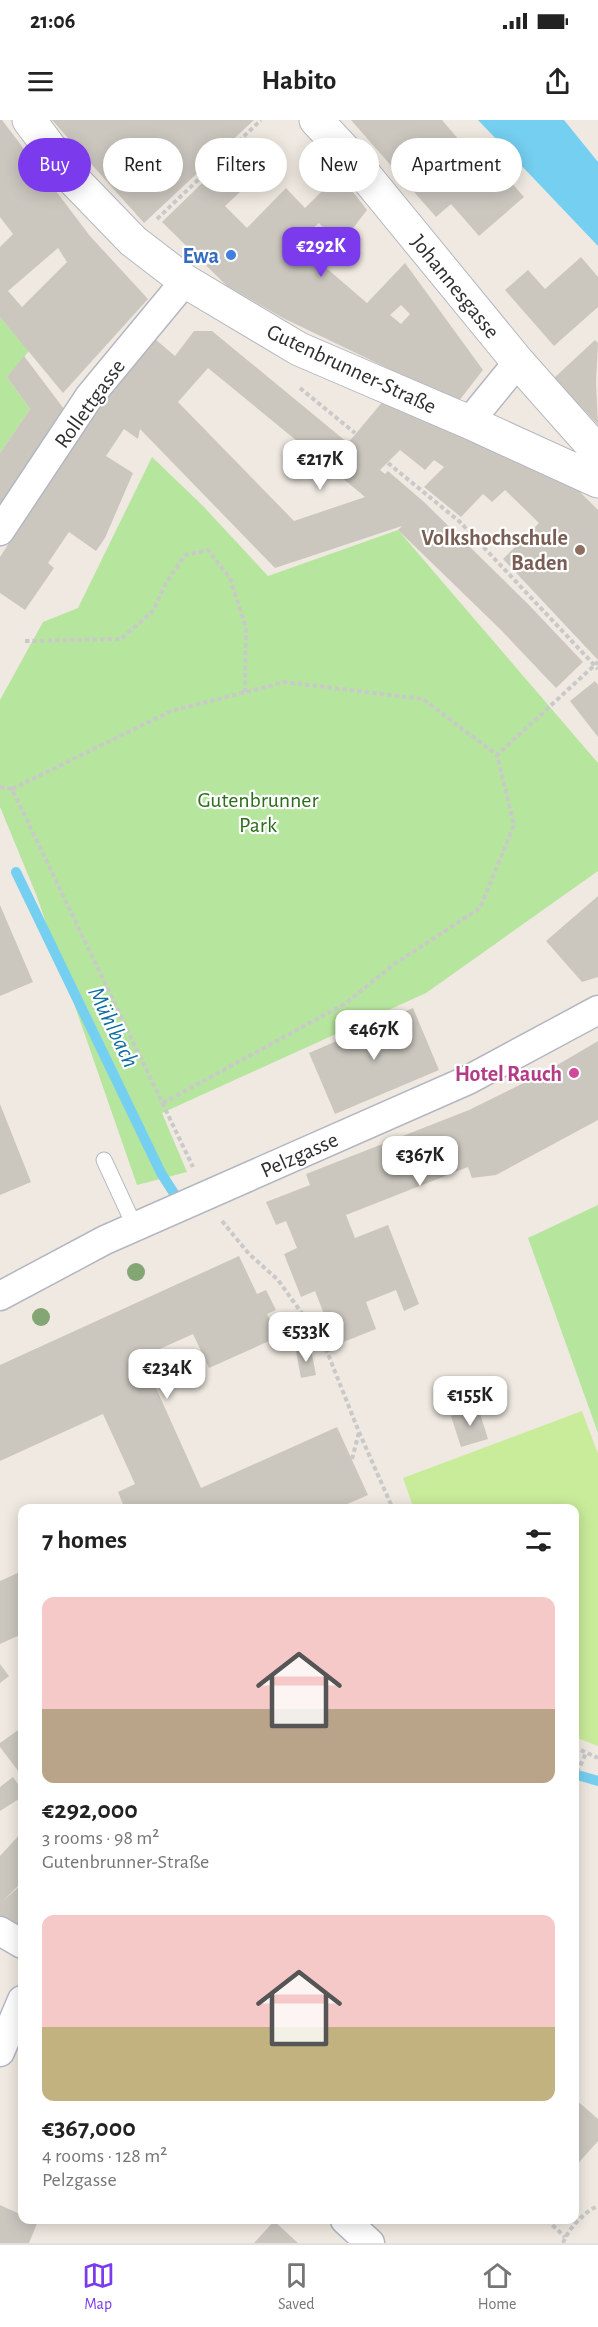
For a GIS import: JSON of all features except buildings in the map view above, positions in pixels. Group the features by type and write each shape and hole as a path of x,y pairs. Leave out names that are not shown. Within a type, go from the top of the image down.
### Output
{"street":[{"name":"Gutenbrunner-Straße","path":"30,120 74,180 133,241 185,281 299,349 469,422 598,481"},
{"name":"Johannesgasse","path":"316,120 346,152 518,362 598,452"},
{"name":"Rollettgasse","path":"0,531 89,397 185,281"},
{"path":"469,422 518,362"},
{"name":"Pelzgasse","path":"0,1296 105,1240 468,1080 598,1010"},
{"path":"0,1931 18,1942"},
{"path":"0,2052 18,2009"},
{"path":"349,2224 370,2243"}],"lane":[{"path":"104,1160 135,1227"}],"path":[{"path":"133,241 261,120"},
{"path":"388,463 460,522 597,665 497,755"},
{"path":"25,641 122,639 153,612 166,583 186,555 208,550 230,578 246,628 245,692"},
{"path":"0,787 12,789 171,711 285,682 423,699 497,755 514,825 480,908 393,964 346,1003 163,1103"},
{"path":"12,789 206,1195 226,1229 278,1280 324,1344 391,1504"},
{"path":"352,1460 359,1432"},
{"path":"579,1750 598,1758"},
{"path":"579,1768 586,1753"},
{"path":"579,2221 590,2209 598,2206"},
{"path":"551,2224 565,2237"},
{"path":"562,2243 577,2224"}],"green space":[{"path":"0,317 29,351 7,377 30,409 0,453"},
{"name":"Gutenbrunner Park","path":"152,457 203,506 268,576 398,530 598,763 598,871 426,993 162,1113 187,1172 137,1185 36,894 0,807 0,700 43,622 78,608"},
{"path":"598,1205 598,1433 528,1238"},
{"path":"582,1411 598,1454 598,1746 579,1739 579,1504 412,1504 403,1478"}],"water":[{"path":"478,120 564,120 598,162 598,246 522,166 522,138 495,138"}],"waterway":[{"name":"Mühlbach","path":"16,872 161,1173 177,1198"},
{"name":"Mühlbach","path":"579,1775 598,1781"}],"place":[{"name":"Ewa","path":"231,255"},
{"name":"Volkshochschule Baden","path":"580,550"},
{"name":"Hotel Rauch","path":"574,1073"}]}
